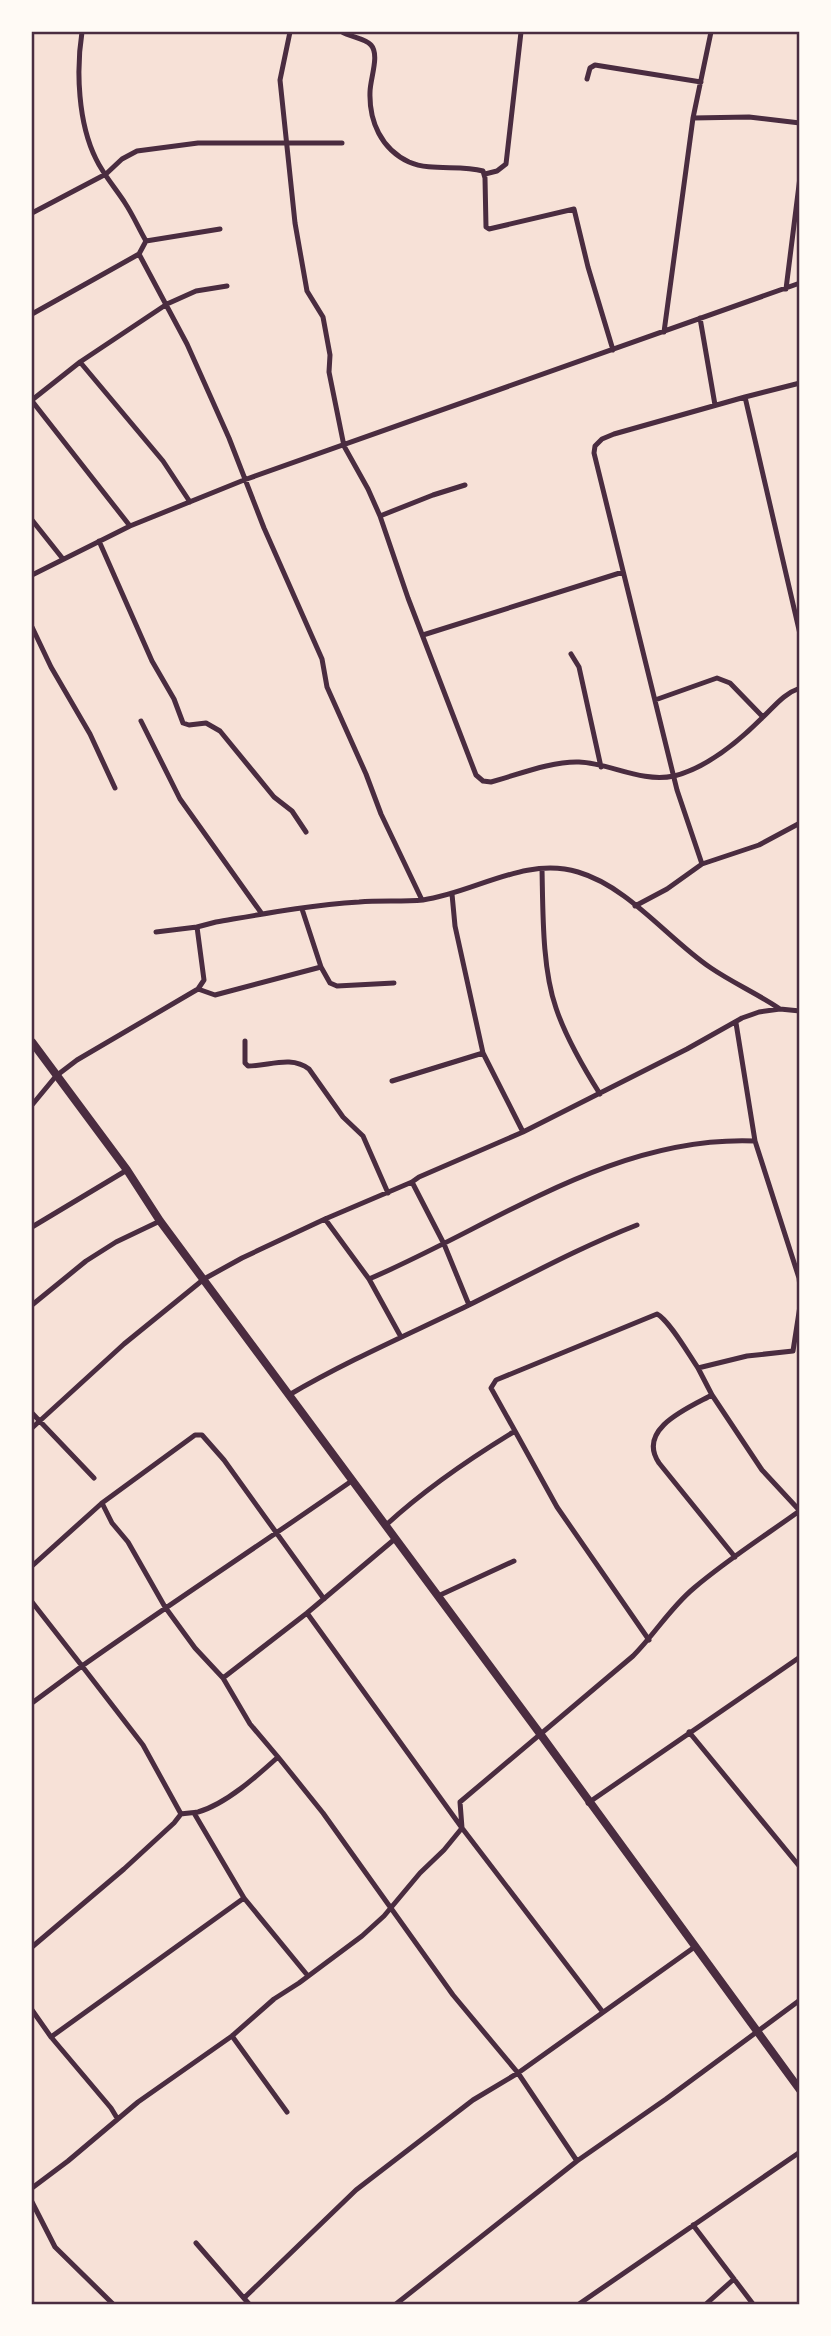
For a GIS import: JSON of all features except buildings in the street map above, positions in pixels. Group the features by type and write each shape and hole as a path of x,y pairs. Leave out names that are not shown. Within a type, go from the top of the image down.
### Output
{"main road":[{"path":"32,1042 127,1170 160,1221 800,2090"}],"street":[{"path":"82,32 79,89 95,158 127,206 146,241"},
{"path":"290,32 280,80 295,223 307,291 323,317 330,355 329,372 344,446 380,516 476,775 491,782 554,765 577,762 654,777 673,776 707,761 763,717 783,696 800,688"},
{"path":"342,32 370,43 374,50 370,91 371,117 377,133 388,148 409,162 423,166 480,170 485,174"},
{"path":"485,174 497,171 506,164 521,32"},
{"path":"664,332 693,118 711,32"},
{"path":"587,79 590,68 595,65 701,82"},
{"path":"693,118 749,117 800,123"},
{"path":"32,204 33,212 106,174 122,159 137,151 198,143 342,144"},
{"path":"485,174 485,219 489,229 574,209 613,350"},
{"path":"786,289 799,180"},
{"path":"146,241 220,229"},
{"path":"32,314 139,254 146,241"},
{"path":"139,254 167,304 213,402 322,659 327,687 381,814 422,900"},
{"path":"32,575 130,526 244,480 800,284"},
{"path":"130,526 32,400 80,362 167,304 196,290 227,286"},
{"path":"699,318 715,405"},
{"path":"80,362 163,461 190,502"},
{"path":"702,864 673,776 594,453 595,446 602,439 614,434 800,383"},
{"path":"745,397 800,634"},
{"path":"380,516 465,485"},
{"path":"32,520 63,559"},
{"path":"99,541 152,661 174,699 183,723 206,723 220,731 274,797 292,811 306,832"},
{"path":"423,635 623,572"},
{"path":"32,627 116,788"},
{"path":"571,654 579,667 601,767"},
{"path":"655,700 717,678 730,683 763,717"},
{"path":"141,721 180,799 262,914"},
{"path":"635,906 667,889 702,864 759,845 800,823"},
{"path":"542,869 544,942 555,1007 579,1060 600,1094"},
{"path":"156,932 179,931 262,914 359,902 422,900 542,869 578,872 620,893 711,968 780,1009"},
{"path":"452,894 455,926 483,1053 523,1132"},
{"path":"302,909 321,967 330,983 337,986 394,983"},
{"path":"32,1105 56,1076 77,1060 134,1024 198,989 204,980 197,927"},
{"path":"198,989 215,995 321,967"},
{"path":"32,1428 124,1344 204,1279 242,1258 523,1132 742,1018 780,1009 800,1012"},
{"path":"736,1023 755,1141 800,1287"},
{"path":"245,1041 245,1063 248,1066 290,1062 302,1064 309,1069 343,1117 363,1136 388,1193"},
{"path":"392,1082 483,1053"},
{"path":"369,1279 444,1244 510,1208 570,1181 635,1157 685,1145 730,1140 755,1141"},
{"path":"32,1227 127,1170"},
{"path":"412,1182 444,1244 469,1305"},
{"path":"325,1219 369,1279 401,1337"},
{"path":"32,1305 86,1261 116,1242 160,1221"},
{"path":"289,1395 361,1355 469,1305 576,1250 637,1226"},
{"path":"698,1368 747,1356 796,1352 800,1306"},
{"path":"32,2188 117,2118 232,2036 274,1999 362,1936 384,1916 390,1906 462,1828 460,1802 649,1640 668,1613 694,1588 799,1513 762,1470 712,1395 698,1368 667,1322 657,1314 496,1380 491,1388 557,1507 649,1640"},
{"path":"712,1395 670,1418 653,1437 652,1446 659,1463 735,1557"},
{"path":"32,1413 94,1478"},
{"path":"386,1525 441,1480 515,1431"},
{"path":"32,1566 102,1503 195,1434 202,1435 224,1460 324,1599"},
{"path":"32,1703 165,1607 277,1534 352,1480"},
{"path":"102,1503 165,1607 195,1648 223,1678 250,1724 323,1813 453,1995 518,2073 577,2161"},
{"path":"223,1678 307,1613 396,1538"},
{"path":"438,1597 514,1561"},
{"path":"32,1602 143,1745 181,1814"},
{"path":"307,1613 462,1828 603,2011"},
{"path":"588,1803 800,1657"},
{"path":"689,1732 800,1867"},
{"path":"32,1947 124,1869 181,1814 207,1808 264,1771 278,1757"},
{"path":"194,1813 244,1898 308,1976"},
{"path":"51,2037 244,1898"},
{"path":"244,2298 356,2190 472,2100 518,2073 696,1946"},
{"path":"396,2305 577,2161 800,2000"},
{"path":"32,2010 117,2118"},
{"path":"232,2036 288,2112"},
{"path":"579,2305 800,2152"},
{"path":"32,2202 55,2247 113,2305"},
{"path":"693,2225 753,2305"},
{"path":"196,2243 249,2305"},
{"path":"706,2305 734,2279"}]}
